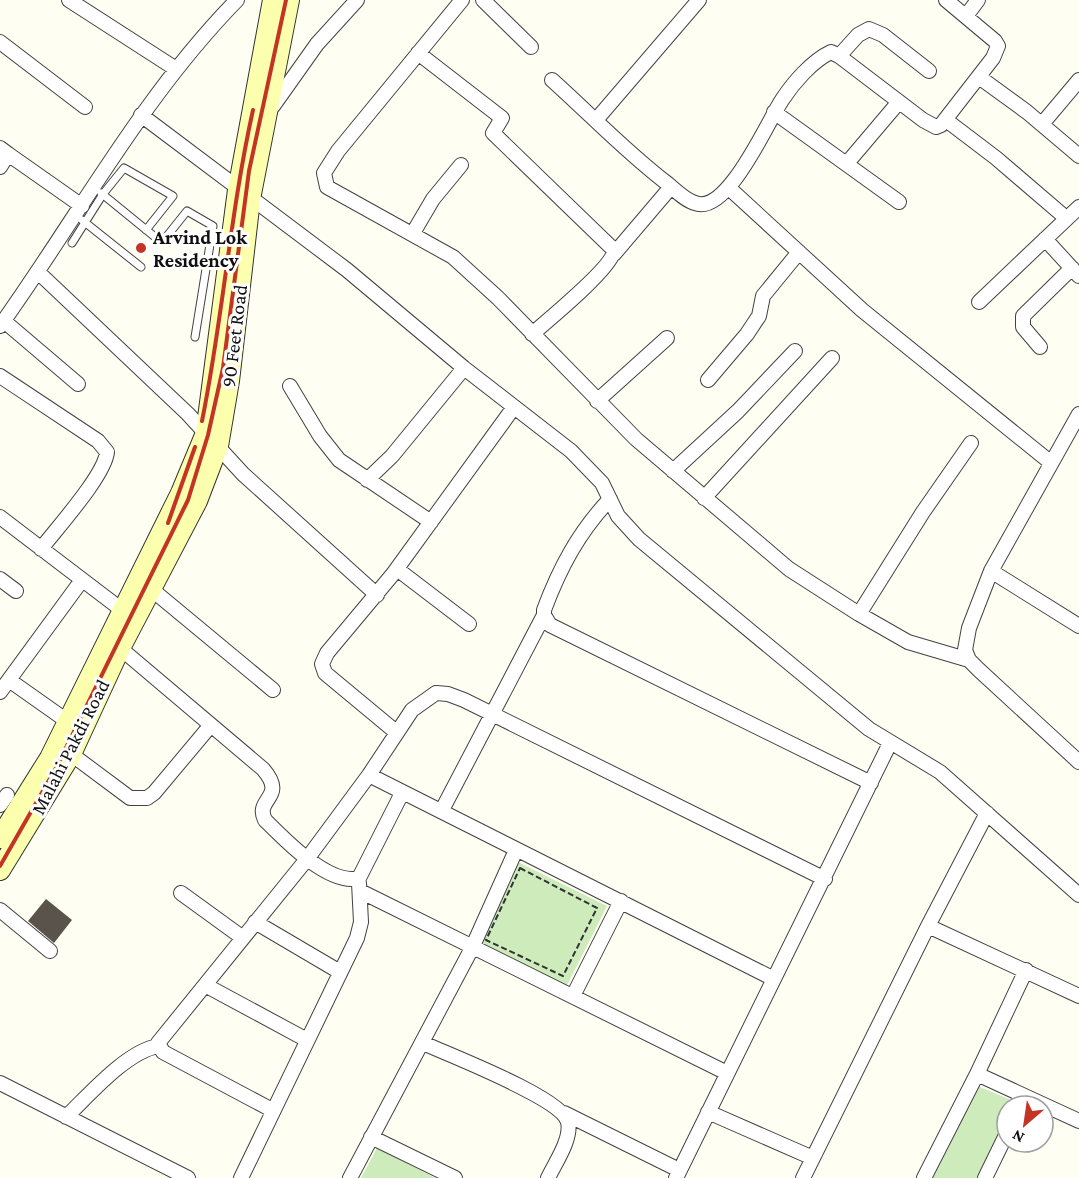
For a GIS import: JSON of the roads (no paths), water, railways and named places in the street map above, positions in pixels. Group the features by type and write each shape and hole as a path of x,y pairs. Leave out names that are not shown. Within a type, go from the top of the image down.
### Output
{"main road":[{"name":"90 Feet Road","path":"128,615 150,588 197,501 229,381 244,195 273,0"},
{"name":"90 Feet Road","path":"128,615 181,493 212,440 212,297 269,112 289,0"},
{"name":"Malahi Pakdi Road","path":"0,838 50,758 67,721 86,703 120,648 128,615"},
{"name":"Malahi Pakdi Road","path":"0,870 71,753 86,703 128,615"}],"street":[{"path":"69,0 176,69"},
{"path":"78,384 2,324 98,191 141,115 176,69 237,0"},
{"path":"269,112 284,87 311,51 357,0"},
{"path":"462,0 338,151 324,173 324,181 334,192 413,233 453,257 475,275 597,401 673,471 789,569 908,642 969,660 1078,758"},
{"path":"483,0 531,47"},
{"path":"596,120 698,0"},
{"path":"552,80 671,187 696,204 705,204 729,188 774,112 796,82 821,58 831,52 930,125 936,127 946,120 979,77 998,46 946,0"},
{"path":"966,16 978,0"},
{"path":"839,56 858,35 869,29 883,35 929,71"},
{"path":"0,42 85,108"},
{"path":"418,53 502,118 493,133 598,232 612,247 614,254"},
{"path":"979,77 1042,124 1079,156"},
{"path":"1042,124 1079,80"},
{"path":"848,162 898,103"},
{"path":"774,112 848,162 900,202"},
{"path":"141,115 346,270 464,368 584,462 602,483 627,528 639,539 869,729 940,772 1079,895"},
{"path":"946,120 996,158 1066,218"},
{"path":"0,167 4,151 81,214"},
{"path":"413,233 433,199 460,165"},
{"path":"532,334 597,275 671,187"},
{"path":"729,188 887,331 1050,462"},
{"path":"978,302 1079,207"},
{"path":"1040,347 1023,327 1023,316 1075,272 1045,238"},
{"path":"708,380 747,334 759,316 763,296 799,252"},
{"path":"39,273 212,440 243,474 377,595"},
{"path":"597,401 667,338"},
{"path":"673,471 738,411 795,351"},
{"path":"704,498 832,358"},
{"path":"367,480 392,456 464,368"},
{"path":"0,376 99,441 107,452 93,480 41,549"},
{"path":"290,386 331,451 348,468 430,522"},
{"path":"396,732 322,669 327,653 397,569 514,408"},
{"path":"969,660 965,650 969,628 991,571 1050,462 1079,416"},
{"path":"859,614 923,512 971,443"},
{"path":"442,810 544,615 547,600 574,542 610,499"},
{"path":"0,518 128,615"},
{"path":"397,569 469,624"},
{"path":"991,571 1079,626"},
{"path":"0,579 16,591"},
{"path":"0,692 82,580"},
{"path":"150,588 273,690"},
{"path":"544,615 557,628 871,783"},
{"path":"120,648 270,776 274,787 262,814 265,820 307,858 334,875 360,885 472,948 727,1073"},
{"path":"9,680 67,721"},
{"path":"66,1117 131,1059 147,1048 158,1046 168,1029 307,858 369,775 412,710 436,693 448,694 492,715 825,879"},
{"path":"71,753 130,798 147,798 154,793 211,725"},
{"path":"423,1043 537,1095 564,1113 677,1174 825,879 890,743"},
{"path":"369,775 774,978"},
{"path":"241,1178 340,972 361,922 360,885 402,793"},
{"path":"803,1178 928,926 987,813"},
{"path":"350,1178 472,948 516,850"},
{"path":"181,893 243,938"},
{"path":"573,996 621,901"},
{"path":"0,910 50,951"},
{"path":"255,922 340,972"},
{"path":"928,926 1079,996"},
{"path":"924,1178 1026,970"},
{"path":"206,985 307,1040"},
{"path":"158,1046 163,1052 272,1110"},
{"path":"977,1074 1010,1094"},
{"path":"0,1083 188,1178"},
{"path":"548,1178 568,1135 569,1124 564,1113"},
{"path":"708,1113 813,1158"},
{"path":"1055,1113 1079,1122"},
{"path":"371,1137 455,1178"},
{"path":"985,1178 997,1154"}],"lane":[{"path":"146,230 173,196 124,168 98,191 146,230 155,237"},
{"path":"167,236 188,211 213,226 232,232"},
{"path":"72,243 81,214 141,267"},
{"path":"195,337 212,297 213,226"}],"railway":[{"path":"0,866 56,768 188,500 208,435 223,368 249,171 286,0"},
{"path":"202,421 216,343 238,188 253,110"},
{"path":"168,523 195,447"}],"place":[{"name":"Arvind Lok Residency","path":"141,248"}]}
